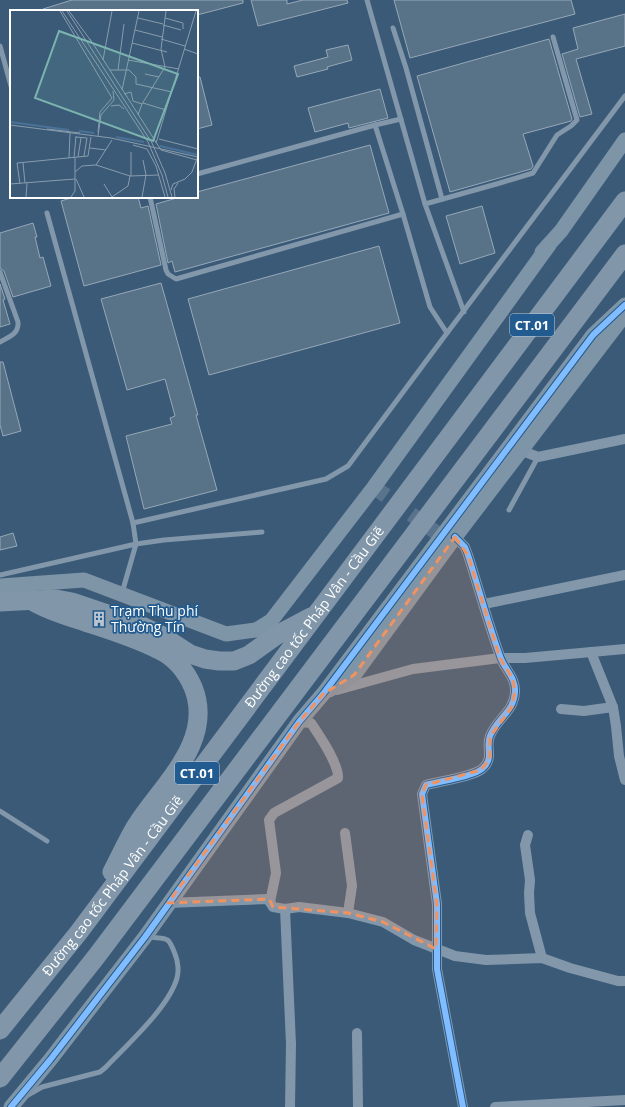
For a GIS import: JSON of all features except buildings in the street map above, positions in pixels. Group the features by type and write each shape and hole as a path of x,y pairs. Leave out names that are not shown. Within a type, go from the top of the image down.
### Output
{"highway":[{"name":"Đường cao tốc Pháp Vân - Cầu Giẽ","path":"0,1030 79,932 625,200"},
{"name":"Đường cao tốc Pháp Vân - Cầu Giẽ","path":"0,1078 96,957 625,254"},
{"path":"0,602 56,599 78,604 140,625 159,634 190,654 219,662 234,661 249,655 277,635 316,615"},
{"path":"32,601 43,608 102,627 160,650 178,662 189,677 196,694 199,716 196,734 172,779 136,826 79,932"}],"street":[{"path":"0,586 84,580 226,634 254,624 290,582 442,381 508,286 561,231 625,140"},
{"path":"13,1104 50,1060 145,937 168,903 300,722 323,694 593,335 625,305"},
{"path":"323,694 354,675 520,450 625,314"},
{"path":"520,450 538,457 625,439"},
{"path":"456,537 465,547 500,658 513,679 515,692 512,707 497,724 490,737 490,759 481,770 458,778 426,785 422,794 437,904 437,969 463,1107"},
{"path":"484,604 625,575"},
{"path":"323,694 413,668 500,658 525,658 625,649"},
{"path":"591,652 613,707 619,756 625,780"},
{"path":"561,710 584,711 613,707"},
{"path":"270,902 276,873 269,820 274,813 338,778 325,743 311,723 300,722"},
{"path":"345,833 352,886 348,913"},
{"path":"528,835 525,845 530,880 530,913 542,958"},
{"path":"168,903 268,899 273,907 285,909 299,907 348,913 383,922 414,940 454,956 486,960 542,958 570,968 618,981 625,981"},
{"path":"285,909 291,1044 290,1107"},
{"path":"357,1033 358,1107"},
{"path":"495,1107 625,1100"}],"lane":[{"path":"367,0 425,204 464,312"},
{"path":"393,28 406,68 442,199"},
{"path":"425,204 533,173 557,135 577,120 553,37"},
{"path":"0,46 10,82"},
{"path":"133,523 326,480 348,466 446,333 464,312 625,96"},
{"path":"198,174 401,119"},
{"path":"375,125 430,307 446,333"},
{"path":"150,198 166,270 168,274 176,279 403,214"},
{"path":"47,213 133,523 136,544 122,594"},
{"path":"0,272 19,327 14,334 0,342"},
{"path":"509,510 538,457"},
{"path":"0,575 136,544 164,540 262,532"},
{"path":"0,810 47,841"},
{"path":"13,1104 42,1087 100,1072 156,1013 171,994 178,977 177,961 171,942 166,939 145,937"}],"highlighted area":[{"path":"455,537 468,555 500,658 513,679 515,692 512,707 490,737 490,759 481,770 426,785 422,794 437,904 436,949 383,922 348,913 273,907 269,899 168,903 299,722 323,694 354,675"}],"tunnel":[{"path":"374,487 441,536"}],"cycle path":[{"path":"11,1107 50,1060 145,937 299,722 323,694 593,335 625,305"},
{"path":"455,537 465,547 502,661 512,677 515,687 512,705 497,724 490,736 488,745 489,757 486,765 477,772 426,785 422,794 437,904 437,969 463,1107"}],"place":[{"name":"Trạm Thu phí Thường Tín","path":"99,619"}]}
